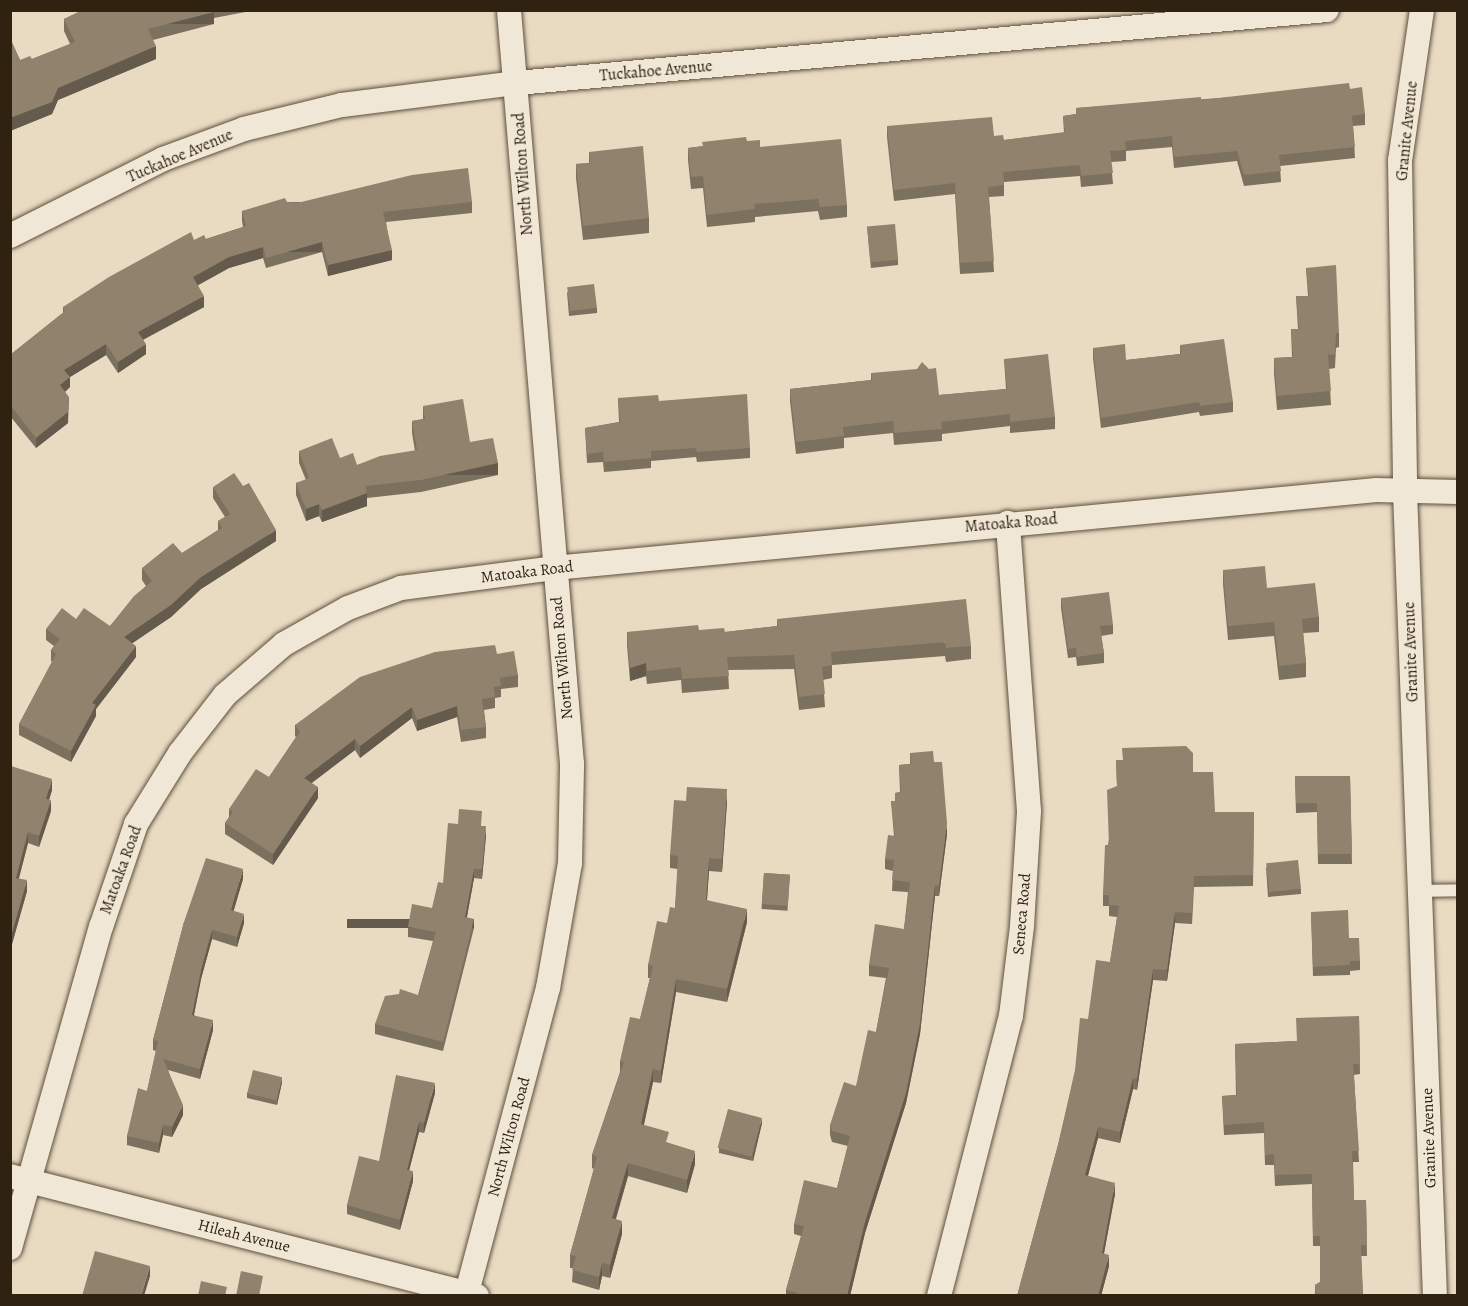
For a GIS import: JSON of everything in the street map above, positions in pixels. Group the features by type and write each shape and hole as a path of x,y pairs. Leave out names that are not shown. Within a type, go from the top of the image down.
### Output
{"street":[{"name":"North Wilton Road","path":"470,1295 548,988 570,863 572,764 509,10"},
{"name":"Tuckahoe Avenue","path":"10,237 163,159 244,129 342,105 516,83 1327,10"},
{"name":"Granite Avenue","path":"1422,10 1400,160 1405,491 1435,1296"},
{"name":"Matoaka Road","path":"10,1248 19,1178 136,824 180,753 225,695 284,644 348,608 401,588 554,568 1376,490 1458,492"},
{"name":"Seneca Road","path":"939,1296 1011,1016 1022,926 1029,811 1008,524"},
{"name":"Hileah Avenue","path":"19,1178 470,1295"}],"lane":[{"path":"1419,891 1458,890"}],"building":[{"path":"83,10 214,10 214,12 148,29 156,46 58,88 52,102 10,118 10,38 20,60 30,56 32,59 75,42 64,19"},
{"path":"1349,83 1350,89 1362,87 1365,114 1352,116 1355,147 1279,155 1281,171 1244,175 1237,151 1174,157 1172,136 1125,141 1126,150 1110,151 1113,173 1081,176 1080,165 1003,172 1004,185 988,187 994,261 960,263 955,183 894,190 887,126 992,117 994,136 1003,135 1004,140 1065,132 1063,116 1076,114 1076,108 1201,97 1201,100"},
{"path":"746,137 747,141 760,140 760,147 841,139 847,205 820,207 818,199 754,204 755,209 707,215 703,176 691,177 688,148 703,146 702,142"},
{"path":"643,146 649,218 583,226 576,164 590,163 589,152"},
{"path":"468,168 472,202 383,212 392,250 328,265 322,242 266,258 263,247 229,257 193,277 204,296 138,332 146,344 118,362 106,344 64,370 70,377 60,385 69,397 68,412 36,438 10,405 10,355 65,311 63,307 109,277 191,232 194,240 204,235 206,239 246,226 242,211 285,198 287,202 297,203 412,175"},
{"path":"895,224 898,260 870,262 867,226"},
{"path":"1336,265 1339,333 1336,333 1335,354 1328,355 1331,391 1277,396 1274,358 1293,357 1291,329 1299,329 1296,296 1309,296 1306,268"},
{"path":"594,284 597,308 570,311 567,287"},
{"path":"1224,339 1233,402 1200,406 1199,402 1101,418 1093,348 1125,344 1126,360 1181,354 1180,345"},
{"path":"1048,354 1055,417 1010,422 1010,414 941,422 942,429 894,433 893,421 843,427 844,436 796,442 790,389 872,380 871,373 917,369 922,362 929,369 936,368 939,395 1007,389 1004,359"},
{"path":"747,394 750,448 697,452 696,448 651,451 651,458 604,462 603,452 587,454 585,428 620,422 618,398 658,395 659,401"},
{"path":"463,399 470,442 493,438 498,463 421,480 365,486 367,493 322,510 319,504 306,509 296,483 309,478 299,451 332,438 340,458 353,453 357,465 380,456 417,450 412,421 425,419 423,406"},
{"path":"234,473 243,486 249,483 276,530 201,577 171,605 124,637 136,646 92,703 96,705 71,751 19,724 56,654 51,650 60,639 46,629 62,608 76,619 84,608 110,626 134,596 152,581 142,568 173,543 182,553 222,528 218,521 230,514 213,487"},
{"path":"1265,566 1267,588 1315,583 1319,617 1302,619 1306,663 1279,666 1274,622 1228,626 1223,570"},
{"path":"1109,592 1113,625 1100,626 1104,653 1077,657 1076,648 1068,649 1061,598"},
{"path":"966,599 971,646 946,648 945,642 831,652 832,665 822,667 825,694 799,697 794,655 727,657 729,676 682,679 681,667 647,671 646,663 630,668 627,632 698,625 699,630 724,628 725,632 778,626 777,619"},
{"path":"495,645 497,654 514,651 518,675 500,678 501,686 494,687 495,697 482,699 486,727 461,730 457,706 417,720 412,707 360,746 355,739 304,778 318,787 273,854 225,823 233,812 229,809 256,769 269,777 300,732 295,725 360,677 435,652"},
{"path":"1186,746 1193,753 1193,772 1213,772 1215,812 1254,812 1253,875 1194,876 1192,913 1175,912 1167,970 1153,969 1137,1079 1133,1078 1120,1132 1098,1127 1085,1175 1115,1183 1102,1253 1109,1255 1098,1296 1017,1296 1058,1145 1075,1070 1080,1018 1088,1019 1096,960 1110,962 1119,906 1109,905 1109,895 1103,895 1105,845 1109,845 1107,790 1117,786 1116,760 1123,760 1122,748"},
{"path":"933,751 934,762 942,762 947,823 939,886 935,885 920,1024 906,1093 865,1222 847,1296 797,1296 798,1293 786,1290 804,1226 794,1224 804,1180 837,1188 850,1136 832,1131 830,1125 844,1082 856,1086 868,1030 876,1032 889,968 869,965 875,924 904,929 910,882 892,880 894,860 885,859 888,835 895,836 891,801 895,801 895,793 901,792 899,765 911,764 910,753"},
{"path":"11,766 52,779 46,799 51,800 39,836 28,832 16,878 27,880 10,940 10,769"},
{"path":"1295,776 1350,776 1352,854 1318,854 1317,803 1296,803"},
{"path":"687,787 727,789 722,859 709,858 706,900 747,909 727,989 676,979 661,1071 653,1069 641,1124 669,1132 666,1142 695,1151 687,1180 628,1163 612,1218 622,1221 610,1265 602,1263 599,1277 572,1270 576,1256 570,1255 597,1157 592,1155 624,1062 620,1061 630,1017 640,1019 653,966 648,965 657,921 667,923 670,907 675,908 678,856 670,855 674,800 686,801"},
{"path":"459,809 482,811 481,826 486,826 482,869 474,869 465,917 474,919 443,1042 375,1024 385,996 399,994 400,989 418,995 436,932 408,927 412,904 432,908 438,882 443,883 448,823 458,824"},
{"path":"206,858 243,869 231,910 244,914 237,937 212,930 192,1015 213,1020 200,1069 163,1059 183,1105 172,1127 163,1125 159,1143 127,1136 138,1088 147,1091 158,1041 153,1040 184,922"},
{"path":"1298,860 1301,889 1269,892 1266,863"},
{"path":"764,873 790,875 788,906 762,904"},
{"path":"1348,910 1349,938 1359,938 1360,961 1350,961 1350,965 1313,967 1311,912"},
{"path":"1359,1016 1360,1064 1353,1064 1359,1151 1352,1151 1354,1200 1366,1200 1367,1245 1361,1245 1363,1296 1316,1296 1315,1285 1320,1282 1320,1236 1313,1236 1312,1174 1275,1175 1274,1154 1265,1155 1264,1122 1224,1125 1222,1096 1237,1095 1235,1044 1297,1041 1296,1018"},
{"path":"253,1070 282,1077 276,1101 247,1093"},
{"path":"396,1075 435,1083 424,1123 419,1122 407,1170 413,1171 400,1220 347,1205 359,1156 379,1161"},
{"path":"728,1109 762,1118 751,1157 718,1148"},
{"path":"95,1251 150,1266 141,1296 82,1296"},
{"path":"241,1271 263,1276 259,1296 236,1296"},
{"path":"201,1281 227,1287 225,1296 198,1296"}]}
